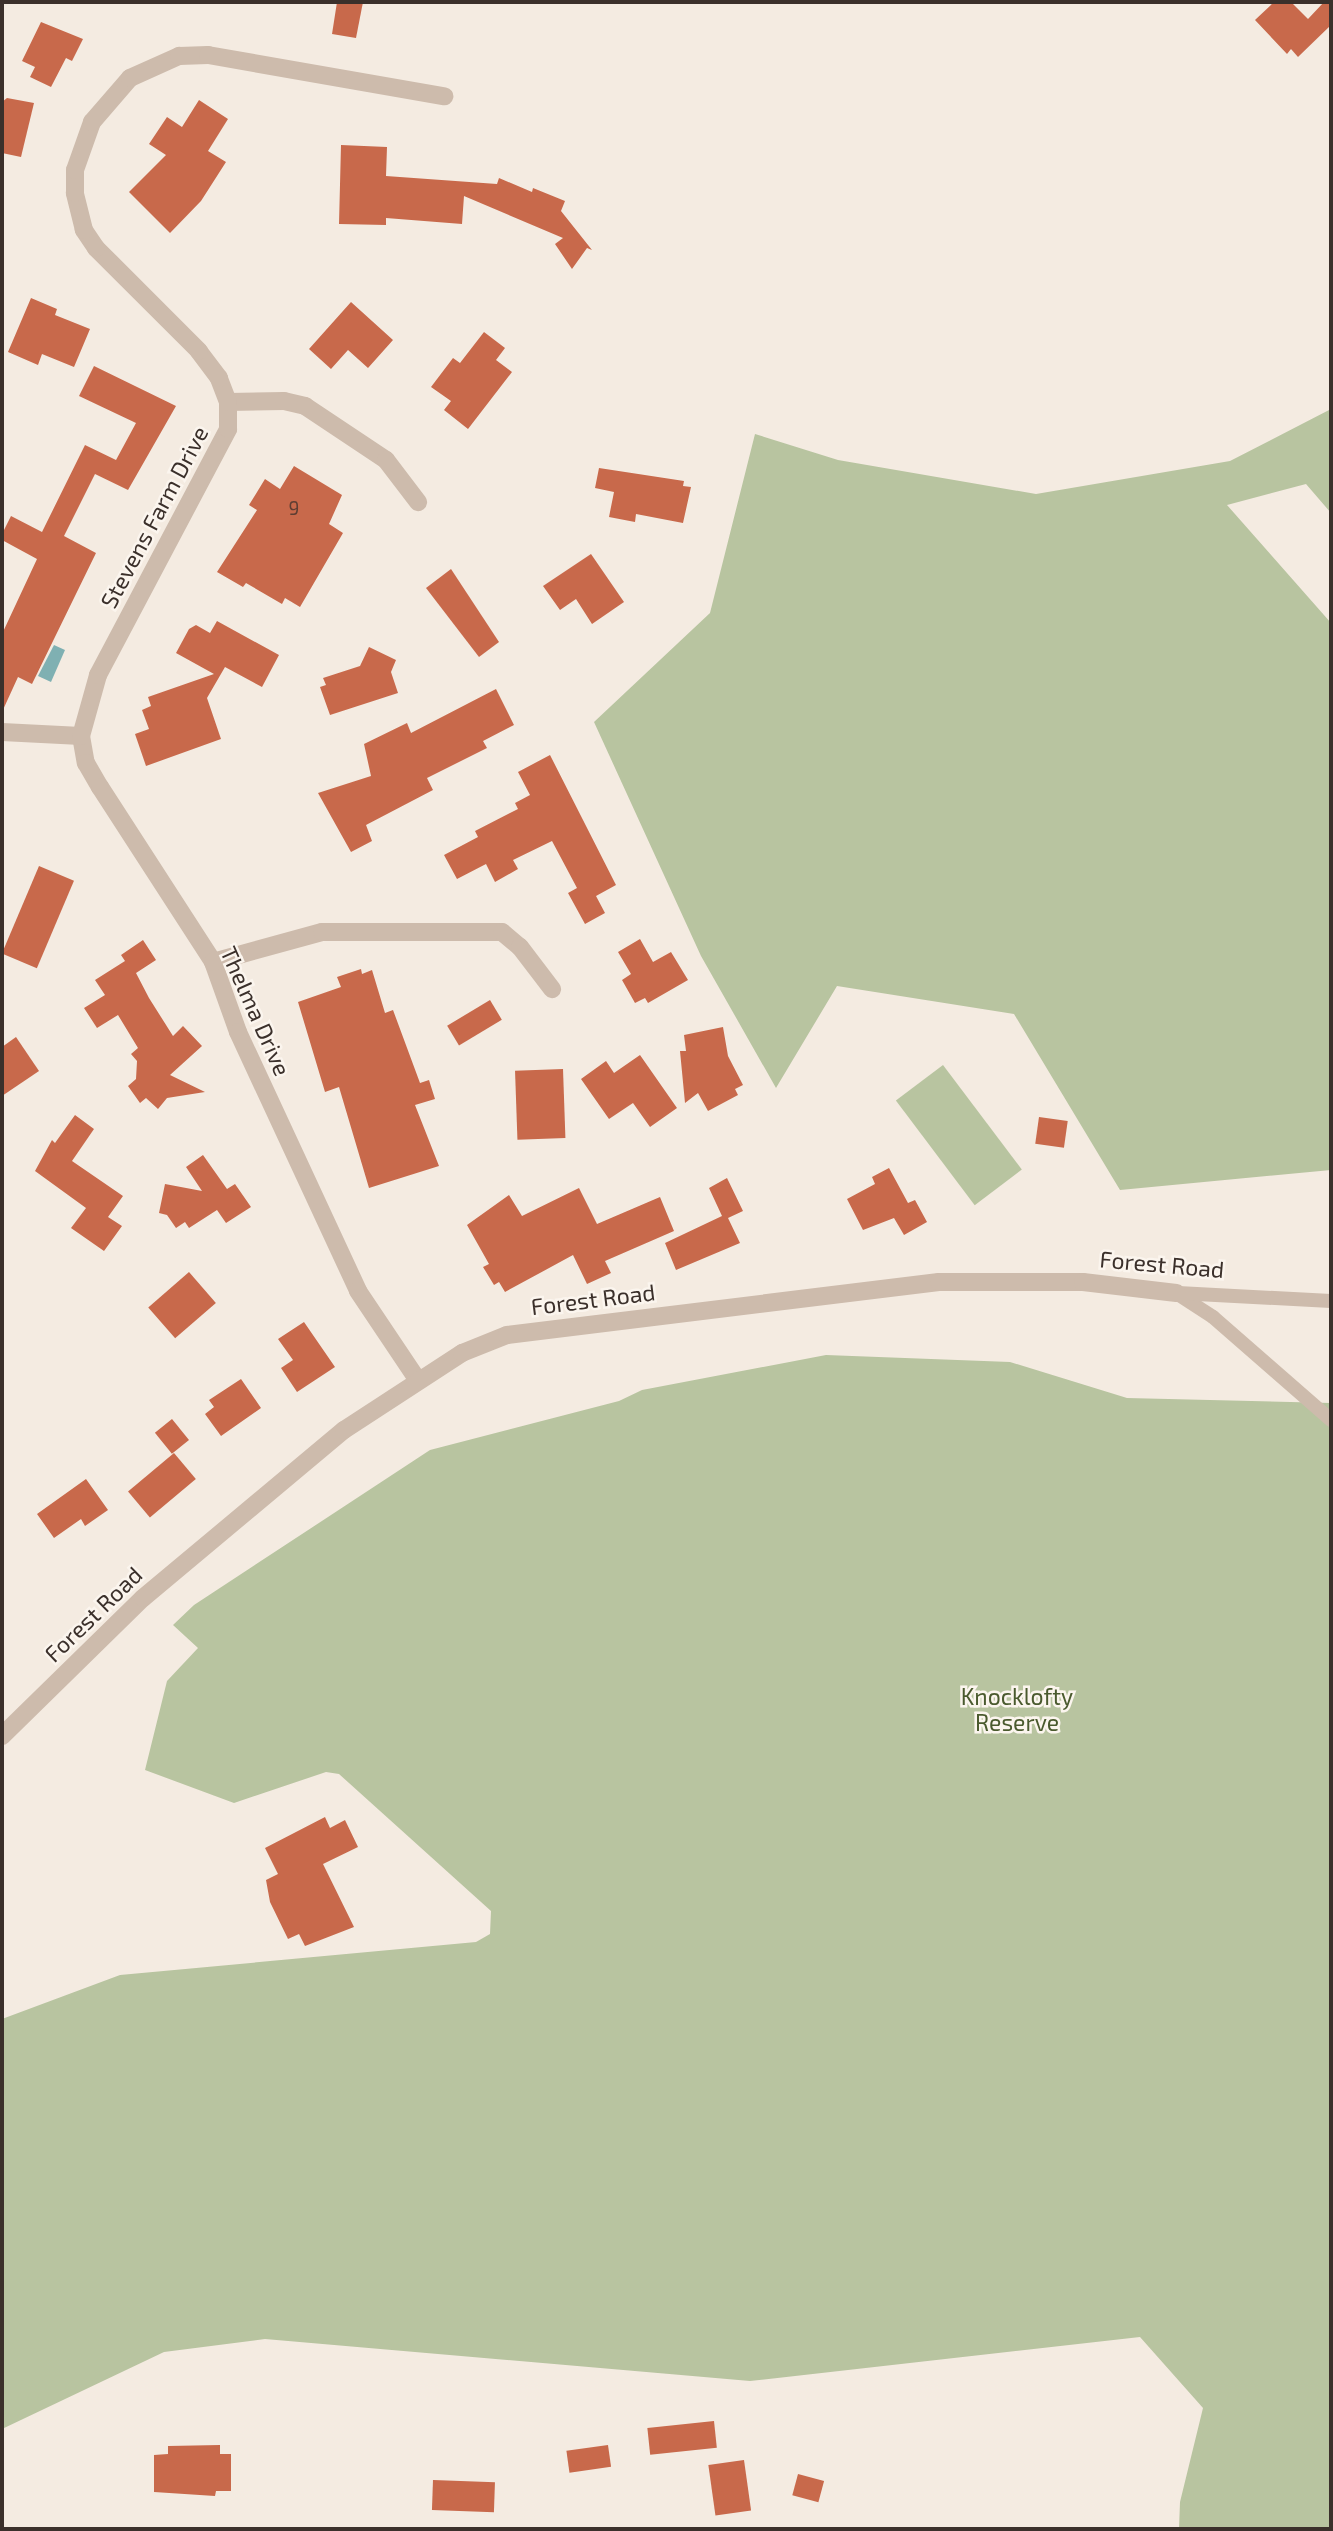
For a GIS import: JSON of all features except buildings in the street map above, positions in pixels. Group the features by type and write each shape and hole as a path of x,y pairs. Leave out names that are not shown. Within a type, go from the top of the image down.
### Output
{"street":[{"name":"Stevens Farm Drive","path":"80,736 99,675 219,451 228,429 228,402 219,378 199,351 96,248 84,230 75,192 75,170 92,122 130,78 179,56 208,55 444,96"},
{"path":"228,402 284,401 305,407 386,460 418,502"},
{"path":"2,732 80,736"},
{"name":"Thelma Drive","path":"80,736 86,763 100,788 213,962 238,1032 333,1241 358,1291 417,1379"},
{"path":"213,962 322,932 502,932 520,947 552,989"},
{"name":"Forest Road","path":"2,1736 143,1598 344,1430 417,1379 462,1353 507,1335 939,1282 1083,1282 1176,1293"}],"lane":[{"name":"Forest Road","path":"1176,1293 1331,1301"},
{"path":"1176,1293 1213,1317 1331,1420"}],"green space":[{"path":"1331,409 1331,513 1306,484 1227,505 1331,623 1331,1170 1120,1190 1014,1014 837,986 776,1088 701,956 594,722 710,613 755,434 838,460 1036,494 1230,461"},
{"path":"943,1065 1022,1170 975,1205 896,1101"},
{"name":"Knocklofty Reserve","path":"826,1355 1010,1362 1127,1398 1331,1403 1331,2529 1179,2529 1180,2502 1203,2408 1140,2337 750,2381 265,2339 164,2352 2,2429 2,2019 120,1975 476,1942 490,1934 491,1911 339,1774 326,1772 234,1803 145,1770 167,1681 198,1648 173,1625 194,1605 430,1450 619,1401 642,1390"}],"water":[{"path":"54,645 65,650 51,682 38,676"}]}
